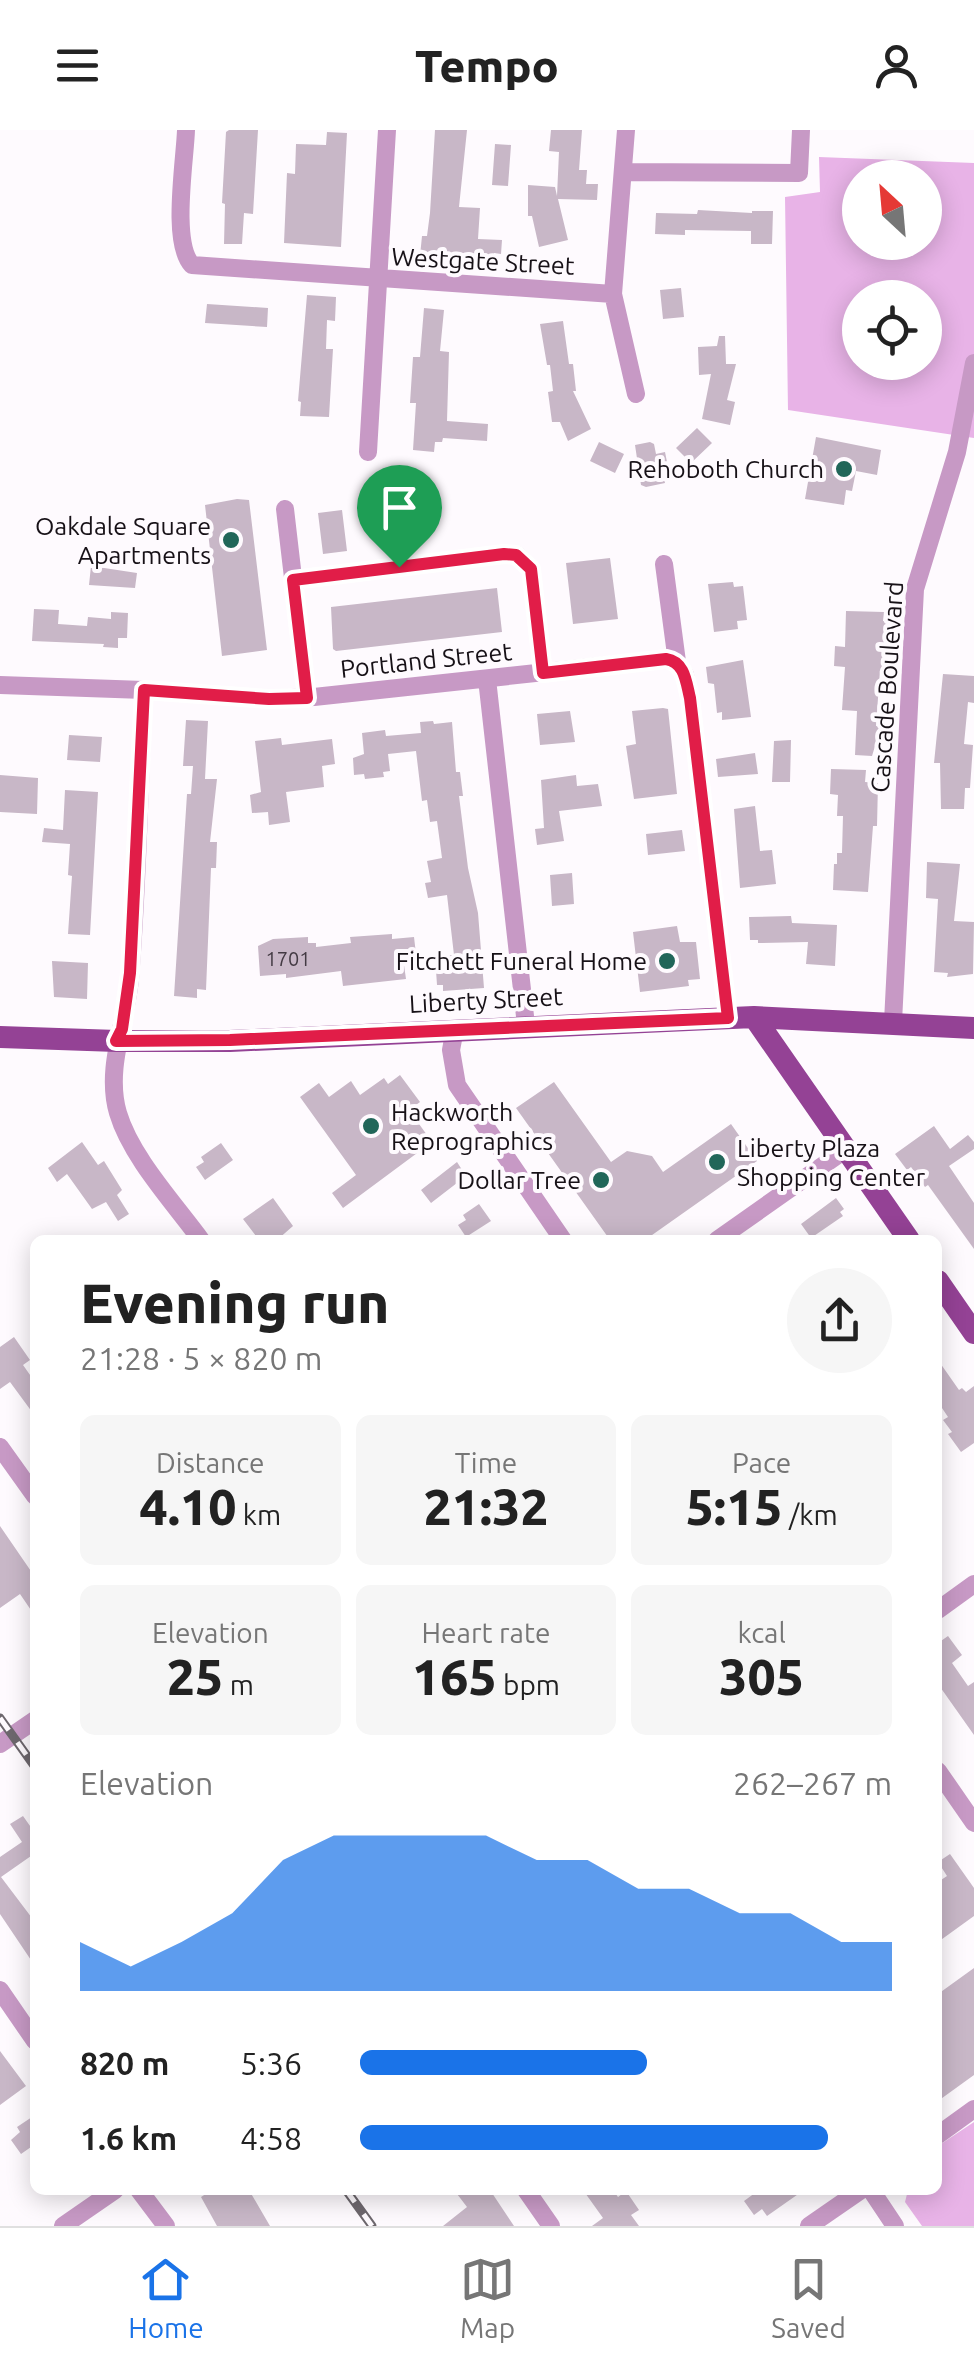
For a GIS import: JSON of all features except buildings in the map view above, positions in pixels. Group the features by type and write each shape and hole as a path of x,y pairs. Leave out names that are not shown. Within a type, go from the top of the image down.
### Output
{"main road":[{"name":"Liberty Street","path":"0,1037 230,1040 754,1017 974,1028"},
{"path":"754,1017 904,1235"},
{"path":"942,1287 974,1332"}],"street":[{"name":"Westgate Street","path":"186,130 181,237 188,261 197,266 613,294"},
{"path":"368,452 386,130"},
{"path":"626,130 613,294 636,394"},
{"path":"624,172 800,174 801,130"},
{"name":"Cascade Boulevard","path":"893,1022 916,589 957,452 974,363"},
{"path":"285,509 307,698"},
{"path":"293,580 516,555 531,569 543,673"},
{"path":"664,564 677,662 690,698 728,1018"},
{"name":"Portland Street","path":"0,685 307,698 666,659 677,662"},
{"path":"486,679 526,1025"},
{"path":"144,690 130,973 122,1029 116,1041 116,1109 126,1136 197,1235"},
{"path":"455,1029 451,1050 457,1086 559,1235"},
{"path":"723,1235 845,1150"},
{"path":"0,1447 30,1489"},
{"path":"942,1607 974,1584"},
{"path":"0,1744 30,1723"},
{"path":"942,1777 974,1823"},
{"path":"0,1990 30,2033"},
{"path":"942,2132 974,2108"},
{"path":"64,2226 109,2195"},
{"path":"144,2195 166,2226"},
{"path":"529,2195 551,2226"},
{"path":"810,2226 854,2195"},
{"path":"874,2195 896,2226"}],"shaded area":[{"path":"819,157 896,160 842,160 842,260 942,260 942,162 974,163 974,438 788,410 785,197 820,192"},
{"path":"974,2122 974,2226 922,2226 905,2202 907,2195 942,2195 942,2143"}],"railway":[{"path":"0,1718 30,1760"},
{"path":"350,2195 372,2226"}],"place":[{"name":"Rehoboth Church","path":"844,469"},
{"name":"Oakdale Square Apartments","path":"231,540"},
{"name":"Fitchett Funeral Home","path":"667,961"},
{"name":"Hackworth Reprographics","path":"371,1126"},
{"name":"Liberty Plaza Shopping Center","path":"717,1162"},
{"name":"Dollar Tree","path":"601,1180"}],"route":[{"path":"504,554 526,561 531,569 543,673 666,659 677,662 690,698 728,1018 230,1040 116,1041 122,1029 130,973 144,690 307,698 293,580 399,567 504,554"}]}
